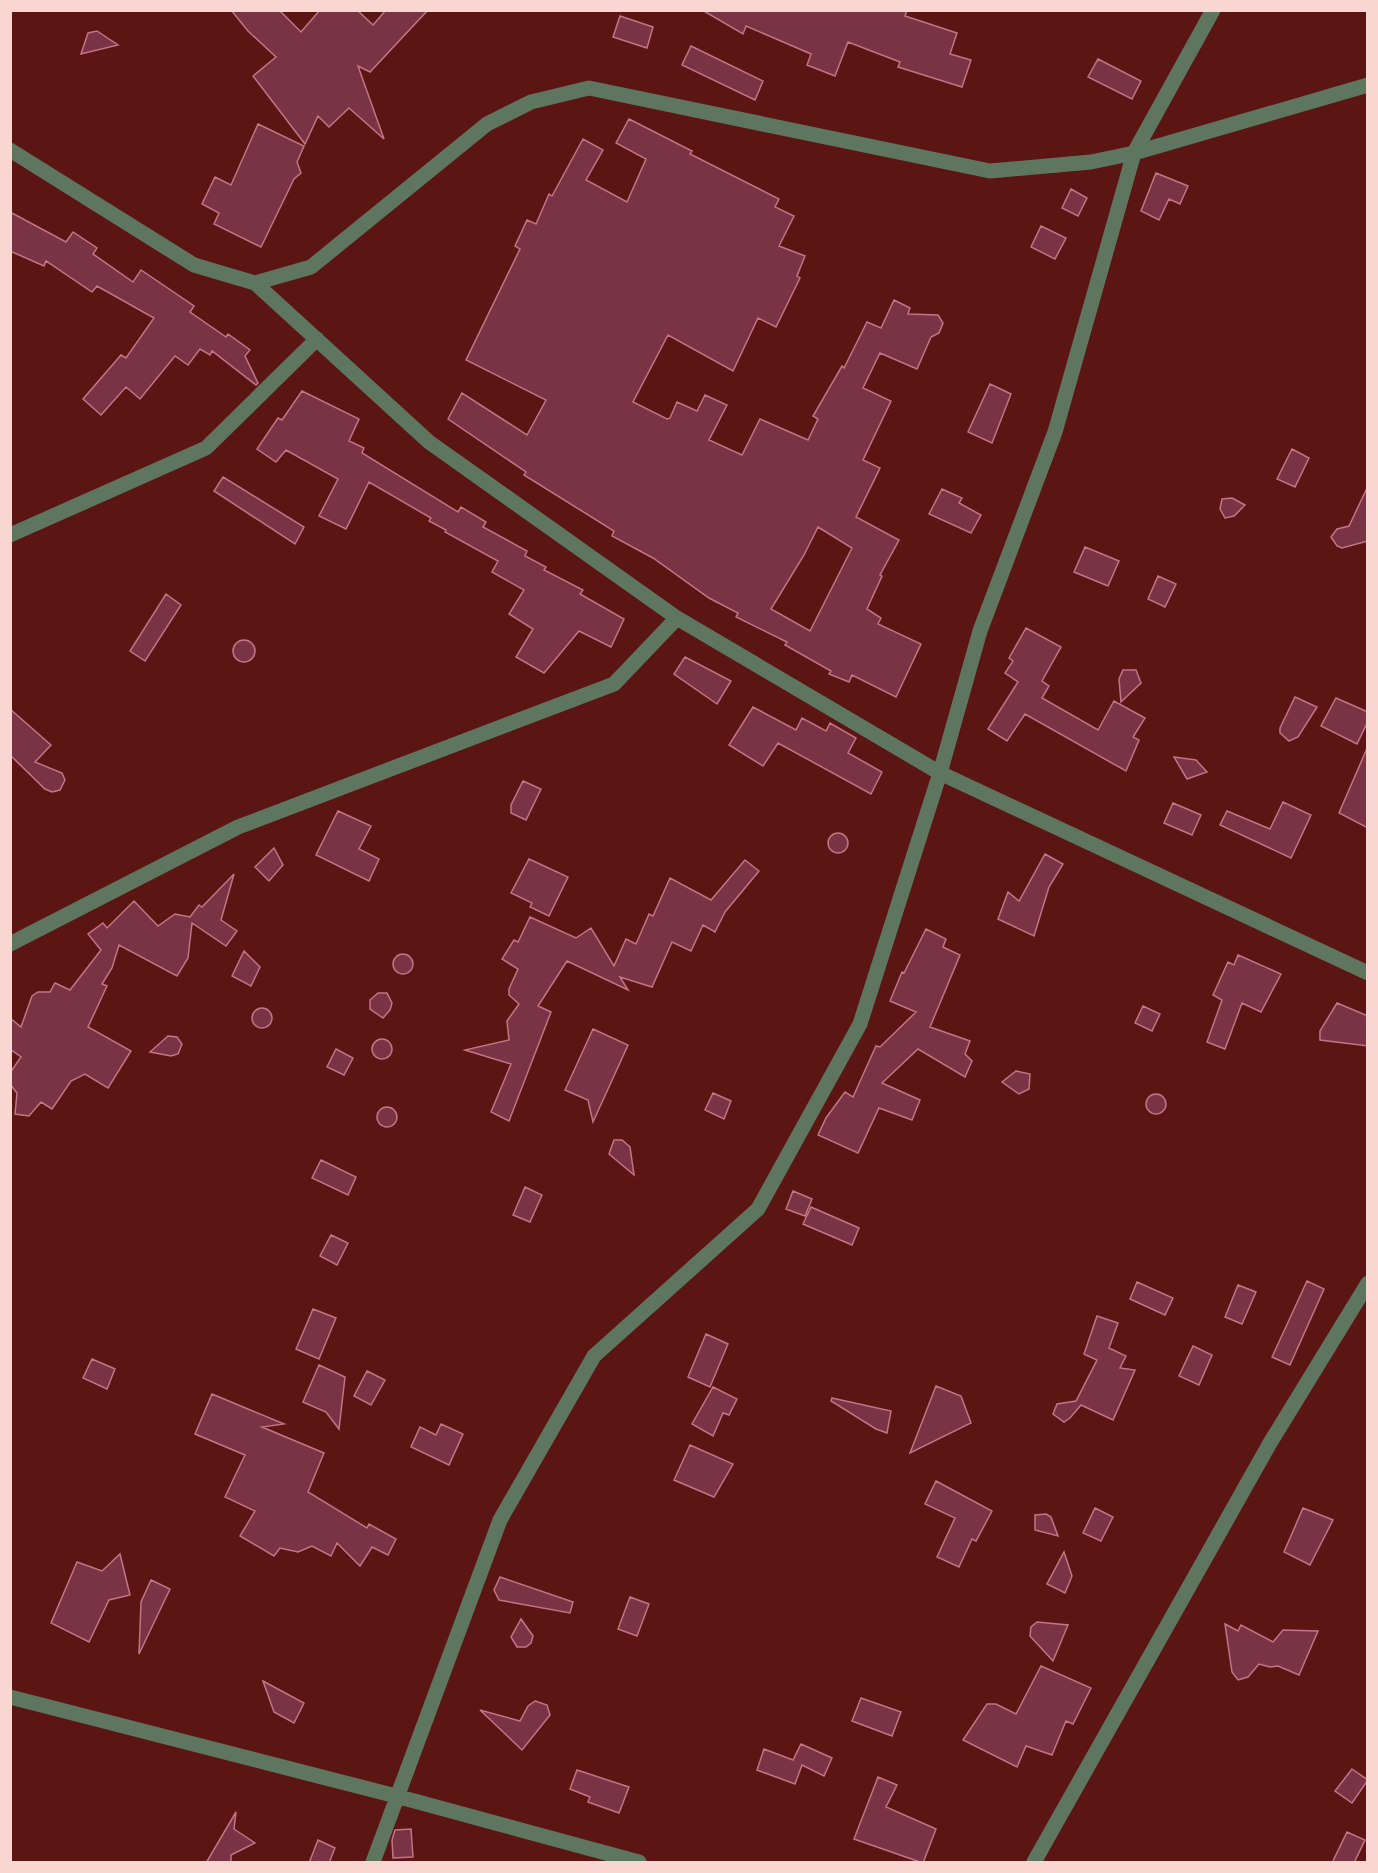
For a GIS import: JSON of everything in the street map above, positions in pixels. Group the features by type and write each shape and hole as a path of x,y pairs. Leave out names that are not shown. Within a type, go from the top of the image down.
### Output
{"street":[{"path":"373,1863 500,1520 594,1356 758,1209 860,1024 940,773 980,631 1055,432 1134,153 1213,10"},
{"path":"255,283 311,267 487,124 531,102 589,88 990,171 1091,162 1134,153 1368,85"},
{"path":"11,151 194,264 255,283 429,442 677,618 940,773 1368,973"},
{"path":"10,535 206,448 317,339"},
{"path":"10,944 238,827 614,684 677,618"},
{"path":"1034,1863 1270,1443 1368,1283"},
{"path":"10,1697 396,1796 639,1863"}],"building":[{"path":"231,10 279,10 301,32 320,10 357,10 373,25 386,10 428,10 370,72 358,66 384,139 349,108 329,127 318,116 305,144 253,76 276,57 248,31"},
{"path":"702,10 907,10 905,16 957,33 950,54 971,60 962,87 898,67 900,62 848,42 835,76 807,65 811,54 746,26 743,34"},
{"path":"620,16 653,27 647,48 613,37"},
{"path":"97,31 118,45 81,54 88,33"},
{"path":"691,46 763,81 755,100 682,65"},
{"path":"1098,59 1141,81 1132,99 1088,77"},
{"path":"629,119 692,151 690,154 779,199 775,207 794,216 779,246 805,256 797,276 800,278 776,327 758,318 733,371 668,335 633,402 667,419 670,418 677,402 697,411 705,395 727,405 709,440 742,455 760,419 808,440 818,419 813,416 842,366 844,368 867,322 881,328 894,300 910,308 908,314 938,315 943,323 939,333 931,337 917,369 880,353 863,388 891,401 863,460 880,468 856,517 899,540 880,575 882,576 867,609 881,618 878,624 921,644 896,697 852,675 849,682 829,674 831,671 785,645 787,642 736,617 738,613 709,598 653,558 612,536 614,531 524,475 526,472 448,419 462,393 527,435 546,400 466,360 520,249 515,246 527,220 536,224 549,194 552,196 583,139 603,150 586,180 627,202 646,159 616,143","holes":["818,527 852,548 810,631 771,609"]},
{"path":"258,124 304,146 297,162 301,173 294,179 261,247 214,224 219,213 202,204 215,177 231,185"},
{"path":"1156,173 1188,186 1180,204 1169,199 1159,220 1141,211"},
{"path":"1071,189 1087,198 1078,216 1062,208"},
{"path":"10,212 66,242 73,232 97,248 93,254 133,282 141,270 194,306 190,312 226,337 228,334 250,350 245,356 258,383 256,385 212,351 210,355 200,349 188,365 175,356 140,399 126,387 101,415 83,399 121,355 126,358 154,318 97,286 92,292 46,261 44,266 10,251"},
{"path":"1041,226 1066,238 1055,259 1031,247"},
{"path":"990,384 1011,394 992,443 968,432"},
{"path":"302,391 359,419 349,441 364,448 362,453 458,512 461,507 486,522 483,527 527,551 525,556 546,567 544,570 583,590 580,594 624,619 611,647 579,631 544,673 516,657 533,629 509,614 524,590 492,572 498,561 445,532 446,530 429,521 431,518 369,482 346,529 319,516 338,479 286,450 276,462 257,449 278,418 282,420"},
{"path":"1292,449 1309,458 1295,487 1277,479"},
{"path":"223,477 304,527 295,544 214,491"},
{"path":"1368,486 1368,541 1342,548 1337,546 1331,537 1337,529 1349,526"},
{"path":"942,489 962,498 959,503 981,515 971,533 929,514"},
{"path":"1232,498 1245,505 1234,516 1225,518 1220,509 1222,499"},
{"path":"1085,547 1119,561 1108,586 1074,572"},
{"path":"1158,576 1176,584 1165,607 1148,599"},
{"path":"166,594 181,605 145,661 130,651"},
{"path":"1026,628 1061,647 1042,681 1049,686 1042,698 1098,730 1114,701 1145,718 1133,737 1139,740 1126,771 1025,714 1007,741 988,729 1018,682 1005,673 1013,661 1009,658"},
{"path":"244,640 252,643 255,651 252,659 244,662 236,659 233,651 236,643"},
{"path":"685,657 731,681 717,704 674,674"},
{"path":"1123,670 1136,670 1141,683 1121,702 1119,679"},
{"path":"1295,697 1317,707 1298,737 1289,741 1280,733 1280,728"},
{"path":"1336,698 1368,712 1368,721 1357,744 1321,726"},
{"path":"753,707 796,730 802,718 826,731 830,723 856,738 848,753 882,772 871,794 778,743 763,766 729,745"},
{"path":"10,709 51,745 35,762 62,773 65,780 60,790 52,792 45,789 10,755"},
{"path":"1368,746 1368,828 1339,813"},
{"path":"1174,757 1196,760 1207,772 1187,779"},
{"path":"523,781 541,789 526,820 511,813 511,805"},
{"path":"1283,802 1311,815 1291,858 1220,825 1227,811 1270,829"},
{"path":"1173,803 1201,815 1192,835 1164,823"},
{"path":"338,811 371,826 359,849 379,859 369,881 316,855"},
{"path":"838,833 845,836 848,843 845,850 838,853 831,850 828,843 831,836"},
{"path":"274,848 283,865 269,881 255,867"},
{"path":"1045,854 1063,864 1049,887 1034,936 998,919 1008,892 1019,901"},
{"path":"529,859 568,877 549,916 530,907 532,903 511,893"},
{"path":"745,860 759,871 725,912 715,932 703,925 691,951 672,942 652,987 620,977 628,990 567,961 538,1006 551,1012 509,1121 491,1112 511,1064 465,1050 509,1040 507,1021 519,1004 509,995 509,989 518,969 502,959 514,940 518,942 530,917 576,938 591,928 614,966 626,939 636,944 649,914 653,916 670,878 711,900"},
{"path":"234,874 221,920 237,931 226,946 192,923 188,958 177,976 119,945 112,968 102,984 107,986 88,1027 131,1051 108,1088 85,1074 71,1081 52,1109 41,1102 29,1116 15,1114 17,1093 10,1084 10,1073 21,1057 10,1049 10,1018 21,1027 32,996 38,992 50,992 55,983 70,990 101,950 88,934 103,923 107,928 134,901 158,926 175,914 190,917 199,905 202,907"},
{"path":"926,929 946,939 943,947 960,955 930,1027 970,1041 965,1054 972,1061 965,1077 918,1049 882,1083 920,1100 912,1120 879,1108 858,1153 818,1135 826,1118 845,1092 853,1097 876,1046 880,1047 916,1012 890,1001 902,972 904,973"},
{"path":"244,951 260,967 251,986 232,976"},
{"path":"403,954 410,957 413,964 410,971 403,974 396,971 393,964 396,957"},
{"path":"1238,955 1281,974 1261,1012 1242,1003 1225,1049 1207,1042 1222,1000 1213,995 1228,962 1234,965"},
{"path":"378,993 387,993 392,1003 390,1010 383,1018 370,1009 370,1000"},
{"path":"1337,1003 1368,1016 1368,1046 1320,1040 1320,1031"},
{"path":"1143,1006 1160,1014 1152,1031 1135,1023"},
{"path":"258,1008 266,1008 272,1014 272,1022 266,1028 258,1028 252,1022 252,1014"},
{"path":"593,1029 628,1045 593,1122 588,1100 565,1090"},
{"path":"168,1036 177,1037 182,1044 178,1054 171,1056 150,1052"},
{"path":"382,1039 389,1042 392,1049 389,1056 382,1059 375,1056 372,1049 375,1042"},
{"path":"336,1049 353,1058 344,1075 327,1067"},
{"path":"1016,1071 1030,1074 1029,1089 1019,1094 1002,1082"},
{"path":"713,1093 731,1101 724,1119 705,1110"},
{"path":"1156,1094 1163,1097 1166,1104 1163,1111 1156,1114 1149,1111 1146,1104 1149,1097"},
{"path":"387,1107 394,1110 397,1117 394,1124 387,1127 380,1124 377,1117 380,1110"},
{"path":"614,1140 622,1140 630,1147 634,1175 609,1154"},
{"path":"321,1160 356,1177 348,1195 312,1178"},
{"path":"525,1187 542,1195 530,1222 513,1215"},
{"path":"793,1191 812,1199 805,1216 786,1209"},
{"path":"811,1207 859,1228 852,1245 803,1224"},
{"path":"331,1235 348,1243 337,1265 320,1256"},
{"path":"1307,1281 1324,1289 1290,1365 1272,1357"},
{"path":"1137,1282 1173,1298 1165,1315 1130,1299"},
{"path":"1238,1285 1256,1292 1242,1324 1225,1317"},
{"path":"313,1309 336,1318 319,1359 296,1349"},
{"path":"1097,1316 1118,1323 1109,1348 1126,1356 1120,1368 1135,1370 1113,1420 1081,1405 1064,1422 1053,1414 1057,1404 1076,1401 1097,1360 1084,1354"},
{"path":"706,1334 728,1344 710,1387 688,1377"},
{"path":"1193,1346 1212,1355 1199,1385 1179,1376"},
{"path":"92,1359 115,1369 107,1389 83,1378"},
{"path":"319,1365 345,1377 339,1429 326,1412 303,1402"},
{"path":"367,1371 385,1380 371,1405 354,1396"},
{"path":"936,1386 961,1396 971,1423 910,1453"},
{"path":"713,1387 737,1399 729,1415 723,1413 713,1436 692,1424"},
{"path":"212,1394 284,1424 262,1427 324,1453 308,1492 367,1528 369,1524 396,1539 388,1555 372,1547 360,1566 337,1543 331,1556 312,1546 298,1552 280,1548 274,1556 240,1536 255,1511 225,1497 245,1455 195,1434"},
{"path":"832,1398 891,1411 887,1433 876,1429 831,1401"},
{"path":"441,1424 463,1434 449,1465 411,1447 420,1427 436,1435"},
{"path":"690,1445 733,1464 714,1497 674,1480"},
{"path":"936,1481 992,1511 976,1541 972,1539 959,1567 937,1557 955,1518 925,1504"},
{"path":"1095,1508 1113,1517 1101,1541 1083,1533"},
{"path":"1303,1508 1333,1520 1310,1565 1284,1552"},
{"path":"1046,1514 1051,1517 1058,1536 1035,1530 1035,1515"},
{"path":"1064,1552 1072,1576 1065,1593 1047,1584"},
{"path":"120,1554 130,1595 109,1600 89,1642 51,1623 77,1562 102,1571"},
{"path":"500,1577 573,1602 570,1613 499,1600 494,1590"},
{"path":"151,1580 170,1589 139,1654 141,1602"},
{"path":"630,1597 649,1604 637,1636 618,1629"},
{"path":"521,1619 533,1636 531,1643 526,1647 517,1647 511,1637"},
{"path":"1037,1622 1068,1625 1053,1661 1030,1636 1031,1627"},
{"path":"1225,1624 1238,1631 1241,1625 1273,1642 1283,1630 1318,1631 1299,1675 1278,1666 1270,1667 1259,1664 1248,1677 1238,1680 1232,1672"},
{"path":"1041,1666 1091,1688 1073,1724 1066,1721 1052,1755 1026,1746 1017,1767 963,1740 987,1704 996,1704 1016,1714"},
{"path":"263,1681 304,1703 294,1723 274,1712"},
{"path":"861,1698 901,1712 892,1736 852,1721"},
{"path":"535,1701 547,1705 550,1715 522,1750 480,1710 520,1721 528,1706"},
{"path":"801,1744 832,1758 824,1776 802,1765 795,1784 757,1770 764,1749 793,1760"},
{"path":"1352,1769 1368,1780 1352,1803 1335,1791"},
{"path":"577,1770 629,1787 619,1813 588,1802 590,1797 570,1789"},
{"path":"878,1777 897,1785 886,1807 936,1829 923,1863 854,1839"},
{"path":"236,1812 234,1829 255,1843 231,1855 231,1863 206,1863"},
{"path":"411,1829 413,1857 393,1858 392,1840 395,1830"},
{"path":"1347,1832 1365,1840 1354,1863 1332,1863"},
{"path":"318,1840 335,1848 329,1863 309,1863"}]}
